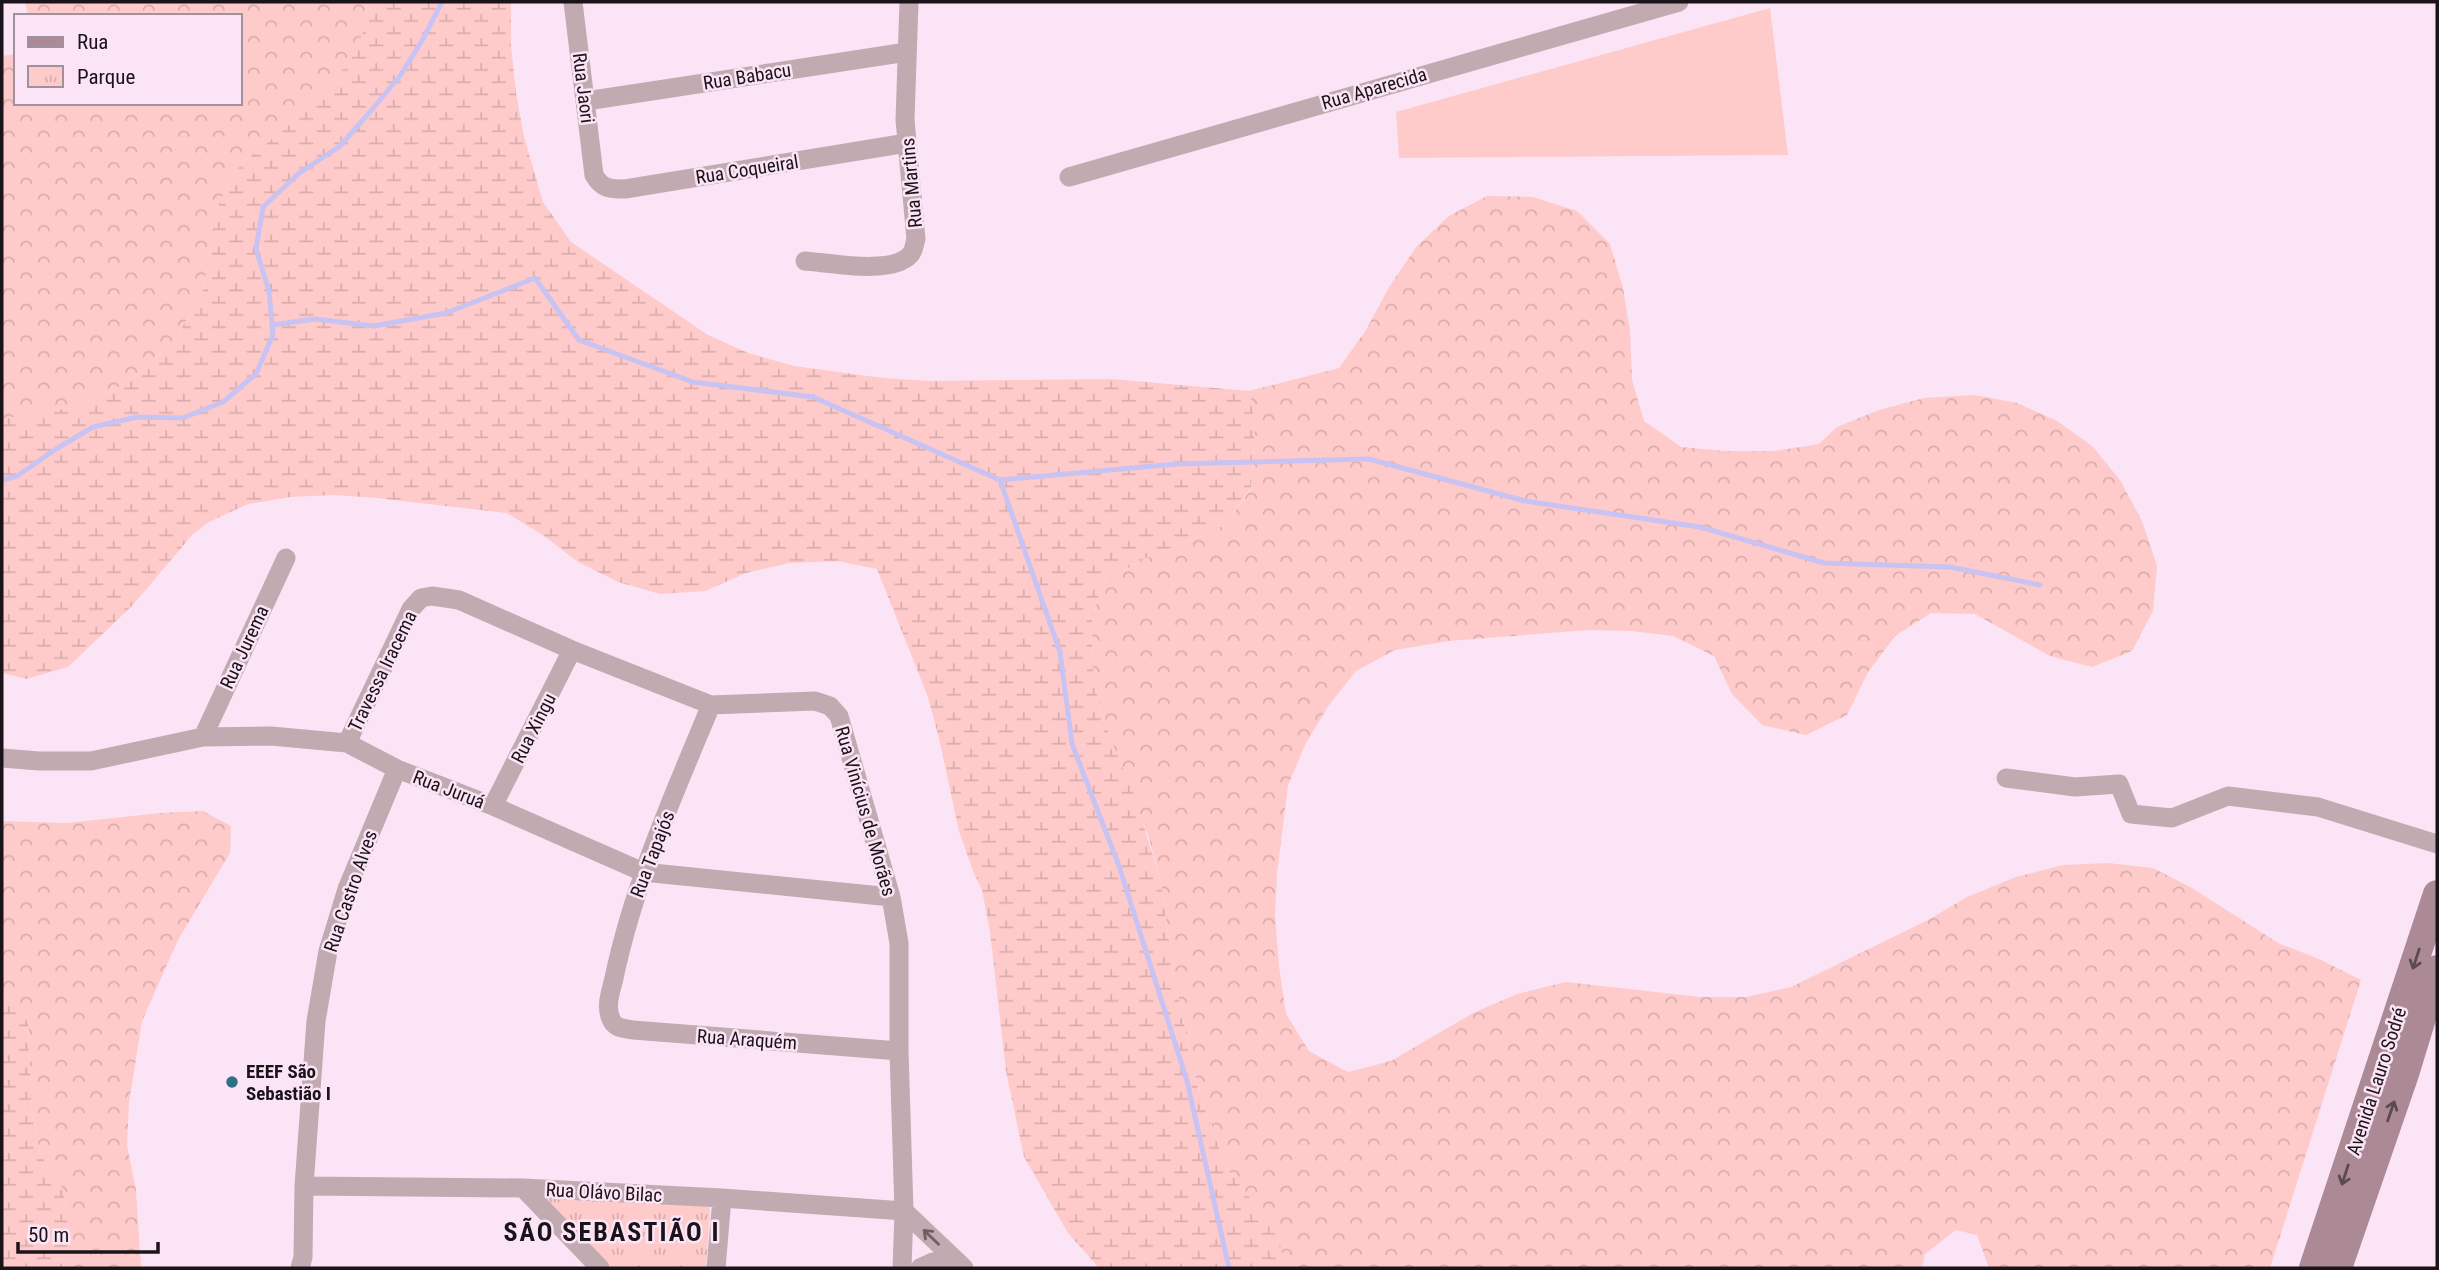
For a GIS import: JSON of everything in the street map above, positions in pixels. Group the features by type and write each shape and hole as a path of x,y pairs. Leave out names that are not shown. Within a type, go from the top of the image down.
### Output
{"street":[{"name":"Rua Jaori","path":"573,2 594,175"},
{"name":"Rua Martins","path":"805,261 888,267 905,260 912,253 916,239 905,120 909,2"},
{"name":"Rua Aparecida","path":"1069,177 1679,2"},
{"name":"Rua Babacu","path":"586,100 907,52"},
{"name":"Rua Coqueiral","path":"594,175 599,184 609,190 625,189 907,143"},
{"name":"Rua Jurema","path":"203,737 286,558"},
{"name":"Travessa Iracema","path":"347,743 411,609 421,598 432,596 459,600"},
{"name":"Rua Vinícius de Morães","path":"459,600 572,650 711,705 815,701 830,706 839,716 891,897 899,943 904,1211 902,1268"},
{"name":"Rua Xingu","path":"493,806 572,650"},
{"name":"Rua Tapajós","path":"608,1008 622,937 643,872 711,705"},
{"name":"Rua Juruá","path":"2,758 90,761 203,737 271,736 347,743 397,768 493,806 643,872 891,897"},
{"name":"Rua Castro Alves","path":"307,1264 304,1186 316,1021 328,951 347,889 397,768"},
{"path":"2006,778 2075,787 2119,784 2131,814 2172,818 2228,796 2318,807 2437,844"},
{"name":"Avenida Lauro Sodré","path":"2313,1268 2437,894"},
{"name":"Avenida Lauro Sodré","path":"2338,1268 2437,969"},
{"name":"Rua Araquém","path":"608,1008 611,1021 617,1027 633,1030 899,1051"},
{"name":"Rua Olávo Bilac","path":"304,1186 523,1188 904,1211"},
{"path":"523,1188 600,1268"},
{"path":"716,1268 722,1198"},
{"path":"904,1211 961,1266"},
{"path":"920,1268 933,1262 961,1266"}],"green space":[{"path":"25,2 366,2 367,23 351,62 287,127 240,165 219,203 203,290 178,335 146,369 109,393 66,408 23,417 2,418 2,56 14,54 14,105 242,105 242,14 28,14"},
{"path":"366,2 511,2 511,46 516,93 524,137 543,202 571,242 708,335 748,353 794,366 883,378 928,381 1111,379 1249,391 1255,422 1251,488 1225,525 1142,560 1102,583 1091,625 1094,684 1105,725 1135,797 1161,882 1173,971 1197,1085 1227,1169 1280,1242 1284,1268 1099,1268 1068,1233 1024,1157 1006,1071 990,932 982,890 959,831 928,697 877,569 838,561 789,563 746,573 705,591 660,594 618,582 578,562 507,513 377,498 334,495 290,497 248,504 209,522 193,534 132,606 68,667 26,679 2,673 2,418 23,417 66,408 109,393 146,369 178,335 203,290 219,203 240,165 287,127 350,62 367,23"},
{"path":"1770,8 1788,155 1399,158 1396,112"},
{"path":"1487,196 1533,197 1577,211 1610,244 1623,288 1630,331 1632,380 1644,421 1681,447 1725,451 1774,451 1819,444 1837,427 1879,410 1924,398 1975,395 2017,403 2057,421 2092,446 2120,480 2142,521 2157,566 2153,611 2132,651 2092,667 2050,656 1975,614 1931,613 1895,636 1868,672 1847,715 1806,735 1762,725 1732,694 1714,656 1673,636 1589,630 1449,641 1395,650 1356,671 1329,705 1306,743 1288,785 1277,873 1275,916 1286,1014 1309,1051 1348,1072 1391,1061 1473,1013 1517,994 1566,982 1700,997 1746,997 1791,987 1930,919 1967,897 2016,877 2063,865 2108,863 2153,868 2192,888 2278,943 2361,980 2270,1268 1989,1268 1977,1235 1956,1230 1925,1254 1922,1268 1284,1268 1279,1242 1255,1204 1227,1169 1197,1085 1173,971 1161,882 1149,838 1105,725 1094,684 1091,625 1102,583 1142,560 1225,525 1251,489 1255,422 1249,391 1339,368 1366,330 1389,287 1417,246 1449,216"},
{"path":"203,811 231,826 230,853 178,940 142,1021 129,1102 127,1145 136,1190 141,1268 65,1268 69,1236 64,1191 40,1154 32,1112 28,1022 2,987 2,821 67,823"},
{"path":"2,987 28,1022 32,1112 40,1154 64,1191 69,1236 65,1268 2,1268"},
{"path":"548,1194 704,1202 710,1209 706,1268 612,1268 544,1201"}],"waterway":[{"path":"2,480 17,476 93,427 137,417 183,418 223,402 256,374 273,335 269,291 256,249 263,207 298,174 340,146 369,113 400,76 442,2"},
{"path":"272,325 315,319 374,326 446,313 535,278 579,340 693,382 813,397 1000,480 1176,464 1369,459 1525,501 1700,527 1824,563 1950,567 2040,585"},
{"path":"1000,480 1060,652 1072,744 1119,866 1187,1081 1229,1268"}],"place":[{"name":"EEEF São Sebastião I","path":"232,1082"}],"district":[{"name":"SÃO SEBASTIÃO I","path":"612,1232"}]}
